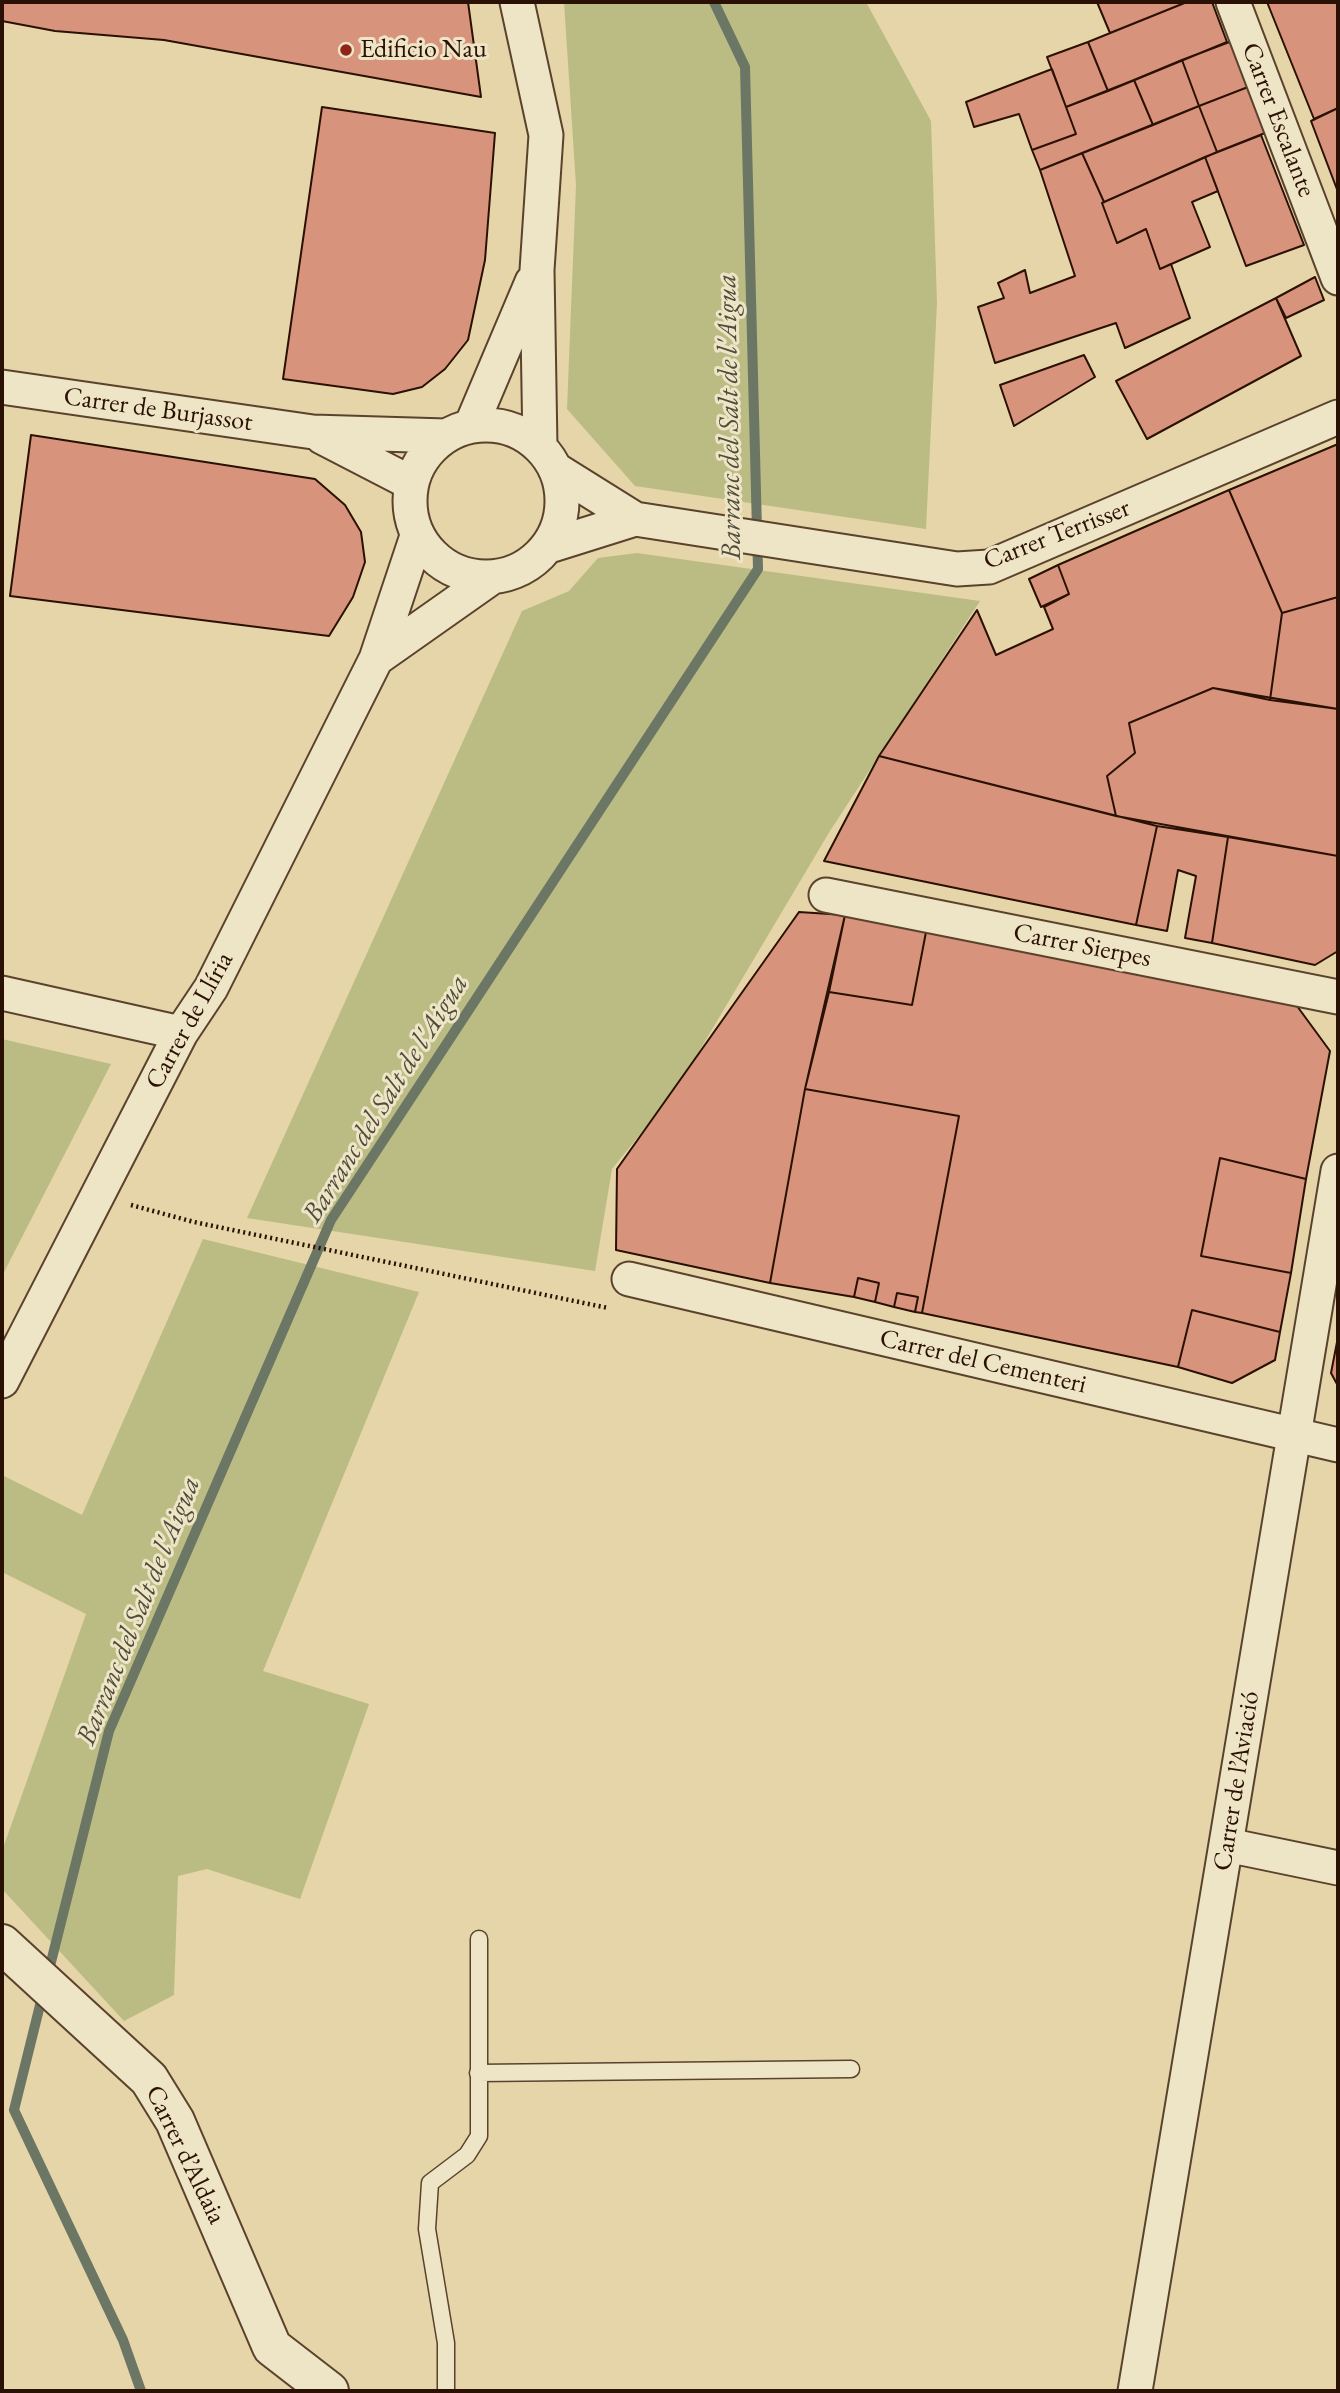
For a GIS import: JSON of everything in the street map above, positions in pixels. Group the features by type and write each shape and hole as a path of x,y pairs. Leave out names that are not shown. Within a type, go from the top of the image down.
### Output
{"street":[{"path":"517,2 546,135 537,270 548,458 563,508 549,546 523,569 491,578 448,568 417,536 410,510 411,483 424,456 459,431 537,270"},
{"name":"Carrer Escalante","path":"1233,2 1338,278"},
{"name":"Carrer de Burjassot","path":"2,387 313,432 459,431"},
{"name":"Carrer Terrisser","path":"548,458 635,519 957,569 989,567 1338,417"},
{"path":"459,431 508,428 548,458"},
{"name":"Carrer de Burjassot","path":"313,432 411,483"},
{"name":"Carrer Terrisser","path":"549,546 635,519"},
{"name":"Carrer de Llíria","path":"2,1381 181,1033 211,988 376,660 417,536"},
{"name":"Carrer de Llíria","path":"376,660 491,578"},
{"name":"Carrer Sierpes","path":"826,895 1338,997"},
{"path":"2,993 181,1033"},
{"name":"Carrer de l’Aviació","path":"1135,2391 1338,1171"},
{"name":"Carrer del Cementeri","path":"629,1279 1338,1445"},
{"path":"1227,1845 1338,1868"},
{"name":"Carrer d’Aldaia","path":"5,1947 149,2079 175,2122 272,2347 329,2391"}],"lane":[{"path":"446,2391 446,2343 428,2229 430,2183 467,2155 479,2136 479,1939"},
{"path":"478,2073 851,2069"}],"path":[{"path":"96,1196 194,1222 602,1306"}],"green space":[{"path":"564,2 866,2 931,121 937,303 926,529 635,486 567,409 576,185"},
{"path":"637,553 980,601 830,831 676,1090 612,1169 595,1271 247,1218 522,611 569,591 598,558"},
{"path":"2,1039 111,1064 2,1276"},
{"path":"203,1239 419,1292 263,1671 369,1704 300,1899 207,1869 178,1876 174,1995 124,2021 2,1889 2,1851 86,1614 2,1572 2,1475 82,1515"}],"building":[{"name":"Edificio Nau","path":"2,2 468,2 481,97 164,40 55,31 2,21"},
{"path":"1097,2 1187,2 1110,33"},
{"path":"1187,2 1212,2 1227,42 1108,91 1088,42"},
{"path":"1267,2 1338,2 1338,108 1314,119"},
{"path":"1232,41 1248,87 1199,106 1182,60"},
{"path":"1088,42 1108,91 1066,107 1047,57"},
{"path":"1182,60 1199,106 1153,125 1134,80"},
{"path":"1052,69 1076,134 1032,150 1019,114 974,127 966,102"},
{"path":"1134,80 1153,125 1040,170 1032,150 1076,134 1066,107"},
{"path":"1248,87 1265,133 1217,152 1199,106"},
{"path":"1199,106 1217,152 1104,202 1082,153"},
{"path":"322,107 495,133 485,260 468,340 445,369 422,387 393,394 283,379"},
{"path":"1338,108 1338,192 1311,121"},
{"path":"1261,135 1304,245 1246,266 1205,157"},
{"path":"1082,153 1104,202 1102,203 1117,243 1146,229 1160,269 1171,264 1190,318 1125,348 1116,323 995,363 978,307 1004,298 998,283 1025,270 1030,293 1075,276 1040,170"},
{"path":"1205,157 1218,191 1192,202 1210,247 1160,269 1146,229 1117,243 1102,203"},
{"path":"1315,277 1324,300 1286,318 1276,298"},
{"path":"1276,298 1301,356 1147,439 1116,381"},
{"path":"1084,355 1095,377 1014,426 1000,385"},
{"path":"31,435 315,479 345,505 361,532 365,562 353,597 329,636 10,596"},
{"path":"1338,444 1338,597 1282,613 1229,490"},
{"path":"1229,490 1282,613 1270,700 1213,688 1129,723 1135,753 1107,776 1116,816 879,756 977,610 996,655 1053,629 1044,607 1069,594 1058,565"},
{"path":"1058,565 1069,594 1041,607 1029,579"},
{"path":"1338,597 1338,709 1270,700 1282,613"},
{"path":"1213,688 1338,709 1338,856 1116,816 1107,776 1135,753 1129,723"},
{"path":"879,756 1157,826 1136,925 824,861"},
{"path":"1157,826 1228,837 1212,943 1185,938 1196,876 1178,870 1167,931 1136,925"},
{"path":"1228,837 1338,856 1338,951 1315,965 1212,943"},
{"path":"799,912 845,915 805,1089 770,1283 616,1250 617,1169"},
{"path":"845,915 926,932 912,1005 829,992"},
{"path":"926,932 1297,1006 1330,1051 1306,1179 1220,1158 1201,1256 1291,1273 1280,1332 1192,1310 1178,1367 922,1313 959,1116 805,1089 829,992 912,1005"},
{"path":"805,1089 959,1116 922,1313 915,1312 918,1297 897,1293 894,1307 875,1302 879,1283 858,1278 854,1297 770,1283"},
{"path":"1220,1158 1306,1179 1291,1273 1201,1256"},
{"path":"858,1278 879,1283 875,1302 854,1297"},
{"path":"897,1293 918,1297 915,1312 894,1307"},
{"path":"1192,1310 1280,1332 1275,1360 1232,1383 1178,1367"},
{"path":"1338,1337 1338,1386 1331,1373"}],"waterway":[{"name":"Barranc del Salt de l'Aigua","path":"48,1974 109,1731 331,1220 758,569 745,67 714,2"},
{"name":"Barranc del Salt de l'Aigua","path":"43,1993 14,2110 123,2340 141,2391"}],"place":[{"name":"Edificio Nau","path":"346,50"}]}
